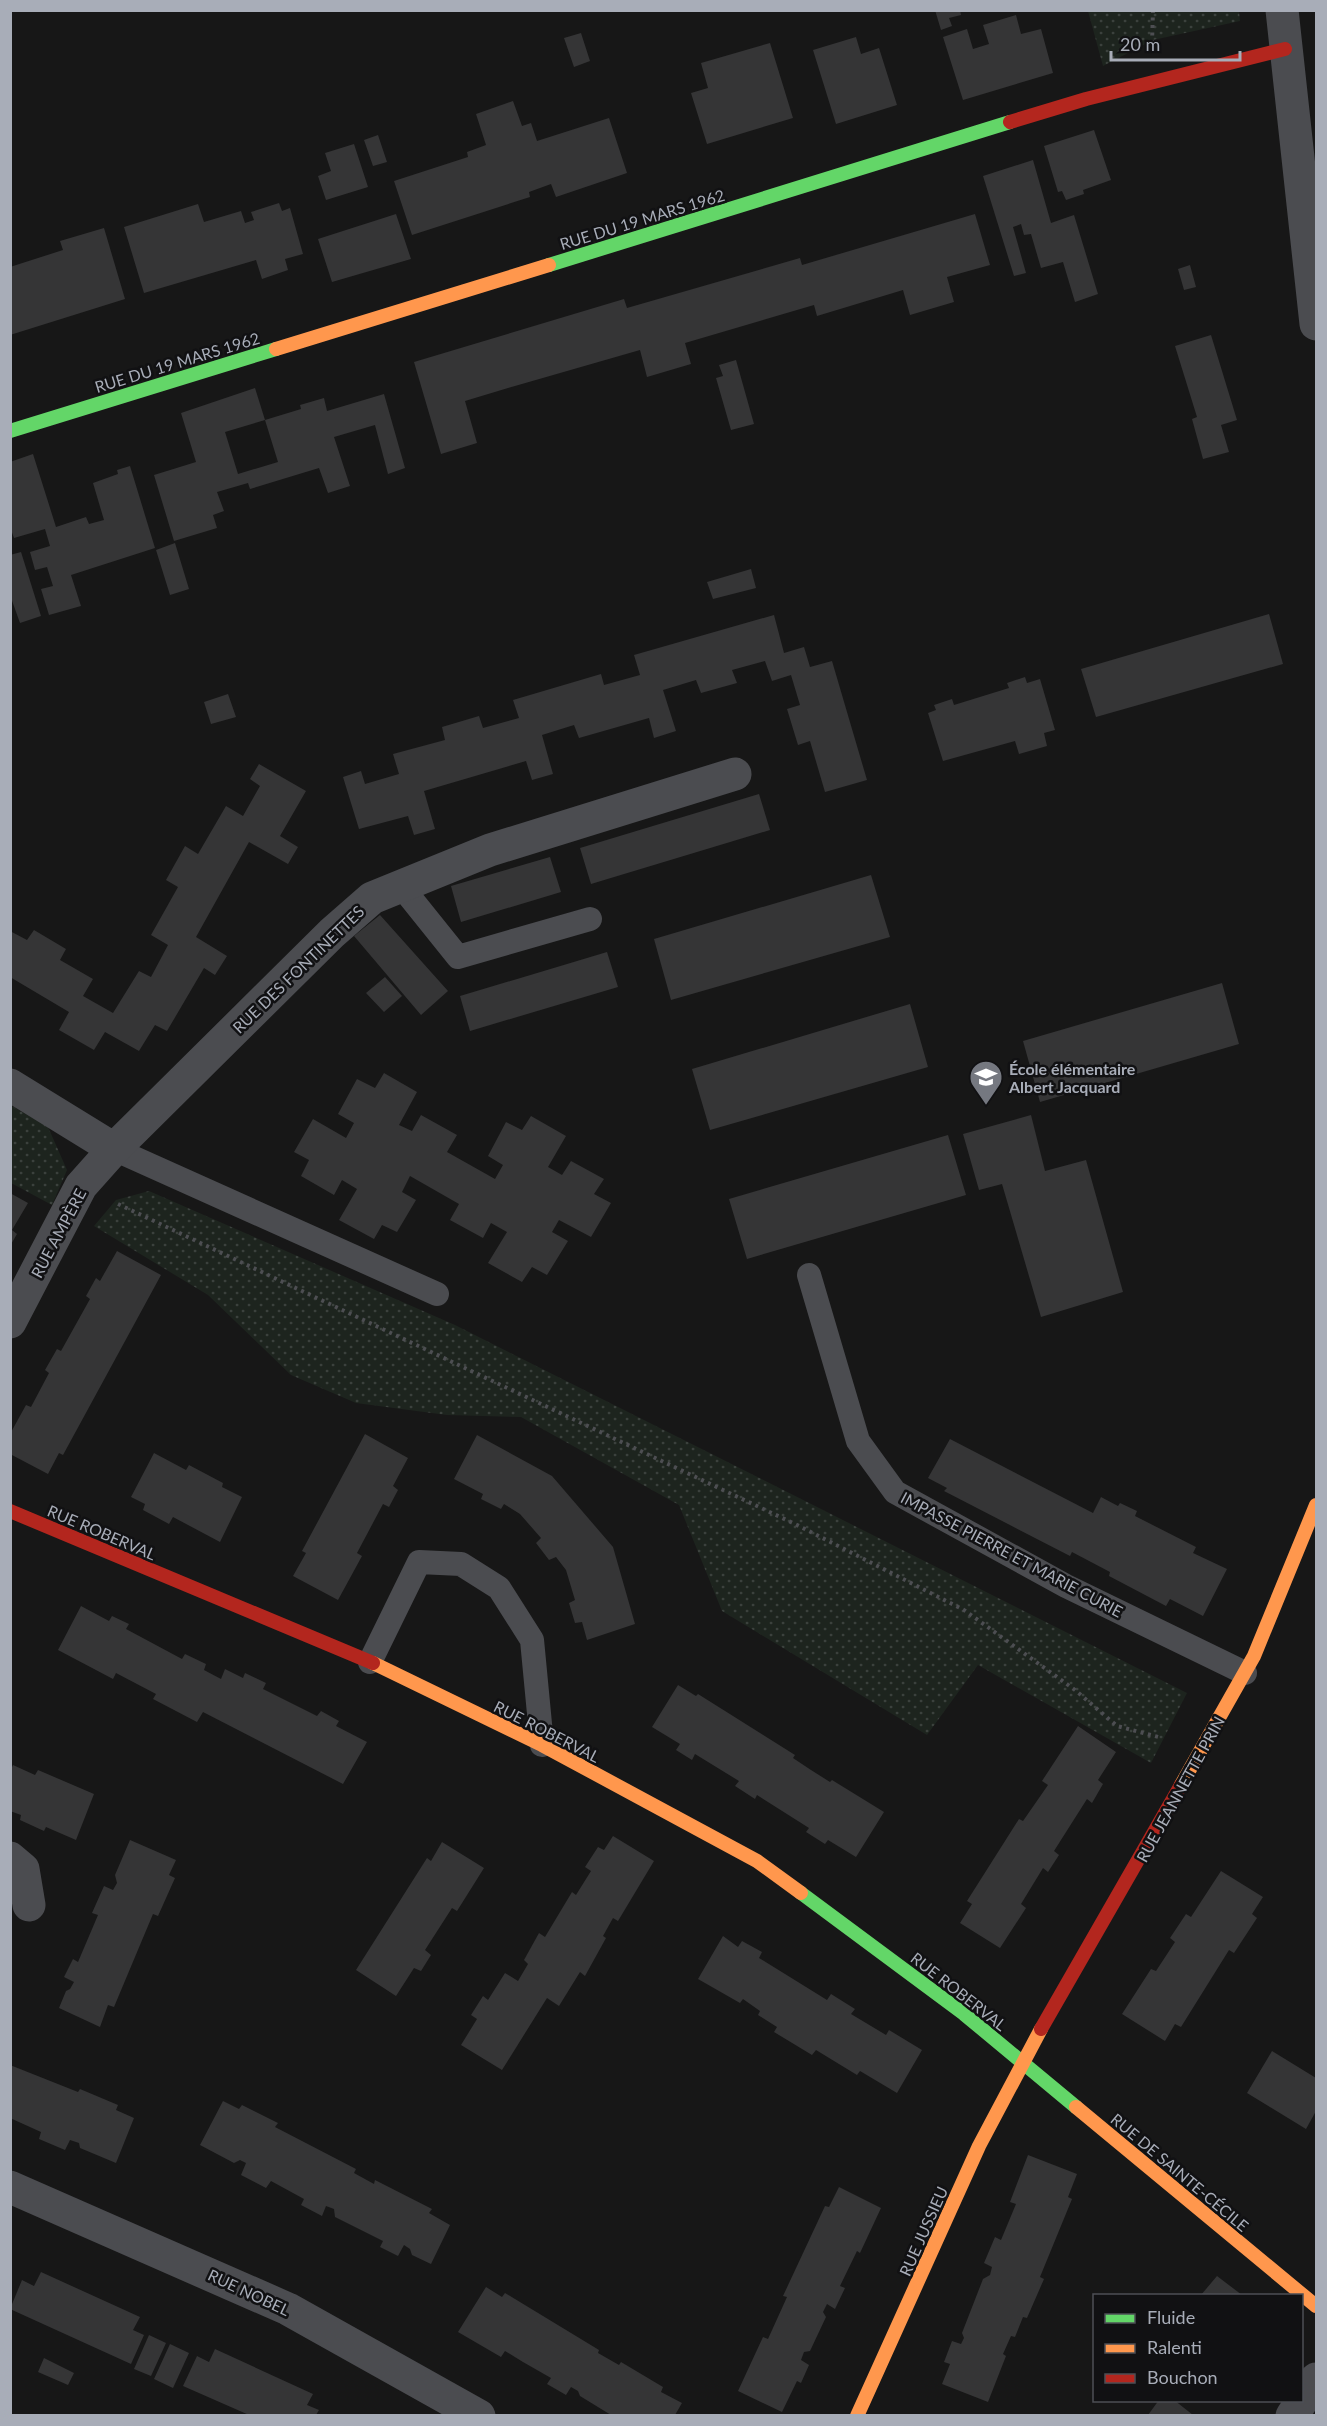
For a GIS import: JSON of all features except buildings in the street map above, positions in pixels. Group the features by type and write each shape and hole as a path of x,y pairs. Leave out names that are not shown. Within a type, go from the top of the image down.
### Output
{"street":[{"path":"1282,10 1317,324"},
{"name":"RUE DU 19 MARS 1962","path":"10,431 1086,99 1285,50"},
{"name":"RUE DES FONTINETTES","path":"114,1149 332,933 372,898 490,850 735,774"},
{"path":"10,1085 114,1149"},
{"name":"RUE AMPÈRE","path":"10,1322 81,1186 114,1149"},
{"name":"RUE JEANNETTE PRIN","path":"1022,2062 1130,1878 1200,1749 1245,1673 1317,1505"},
{"name":"RUE ROBERVAL","path":"10,1511 370,1662 542,1745 757,1861 964,2014 1022,2062"},
{"path":"10,1858 23,1869 29,1905"},
{"name":"RUE DE SAINTE-CÉCILE","path":"1022,2062 1302,2294"},
{"name":"RUE JUSSIEU","path":"857,2415 979,2146 1022,2062"},
{"name":"RUE NOBEL","path":"10,2187 288,2309 479,2415"},
{"name":"RUE DE SAINTE-CÉCILE","path":"1303,2294 1317,2306"},
{"path":"1303,2399 1317,2379"},
{"path":"1292,2415 1301,2402"}],"lane":[{"path":"401,886 458,957 590,919"},
{"path":"114,1149 437,1294"},
{"name":"IMPASSE PIERRE ET MARIE CURIE","path":"808,1275 858,1441 895,1492 1066,1586 1245,1673"},
{"path":"370,1662 419,1562 461,1564 499,1588 532,1641 542,1745"}],"path":[{"path":"1150,48 1153,40 1153,10"},
{"path":"81,1186 806,1530 964,1610 1075,1690 1117,1726 1200,1749"}],"shaded area":[{"path":"1088,11 1239,11 1240,21 1153,40 1103,66"},
{"path":"10,1105 48,1127 67,1170 52,1205 11,1183"},
{"path":"149,1191 455,1325 1187,1693 1151,1763 978,1665 927,1735 722,1611 679,1505 521,1417 447,1415 356,1403 291,1375 208,1295 94,1226 116,1200"}],"traffic: fast":[{"path":"549,265 1010,122"},
{"path":"10,431 276,349"},
{"path":"801,1893 964,2014 1076,2107"}],"traffic: slow":[{"path":"276,349 549,265"},
{"path":"1181,1785 1254,1656 1316,1505"},
{"path":"373,1663 542,1745 757,1861 801,1893"},
{"path":"857,2416 979,2146 1041,2029"},
{"path":"1076,2107 1302,2294"},
{"path":"1303,2295 1316,2306"}],"traffic: jam":[{"path":"1010,122 1086,99 1285,49"},
{"path":"10,1511 373,1663"},
{"path":"1041,2029 1181,1785"}],"place":[{"name":"École élémentaire Albert Jacquard","path":"986,1106"}]}
